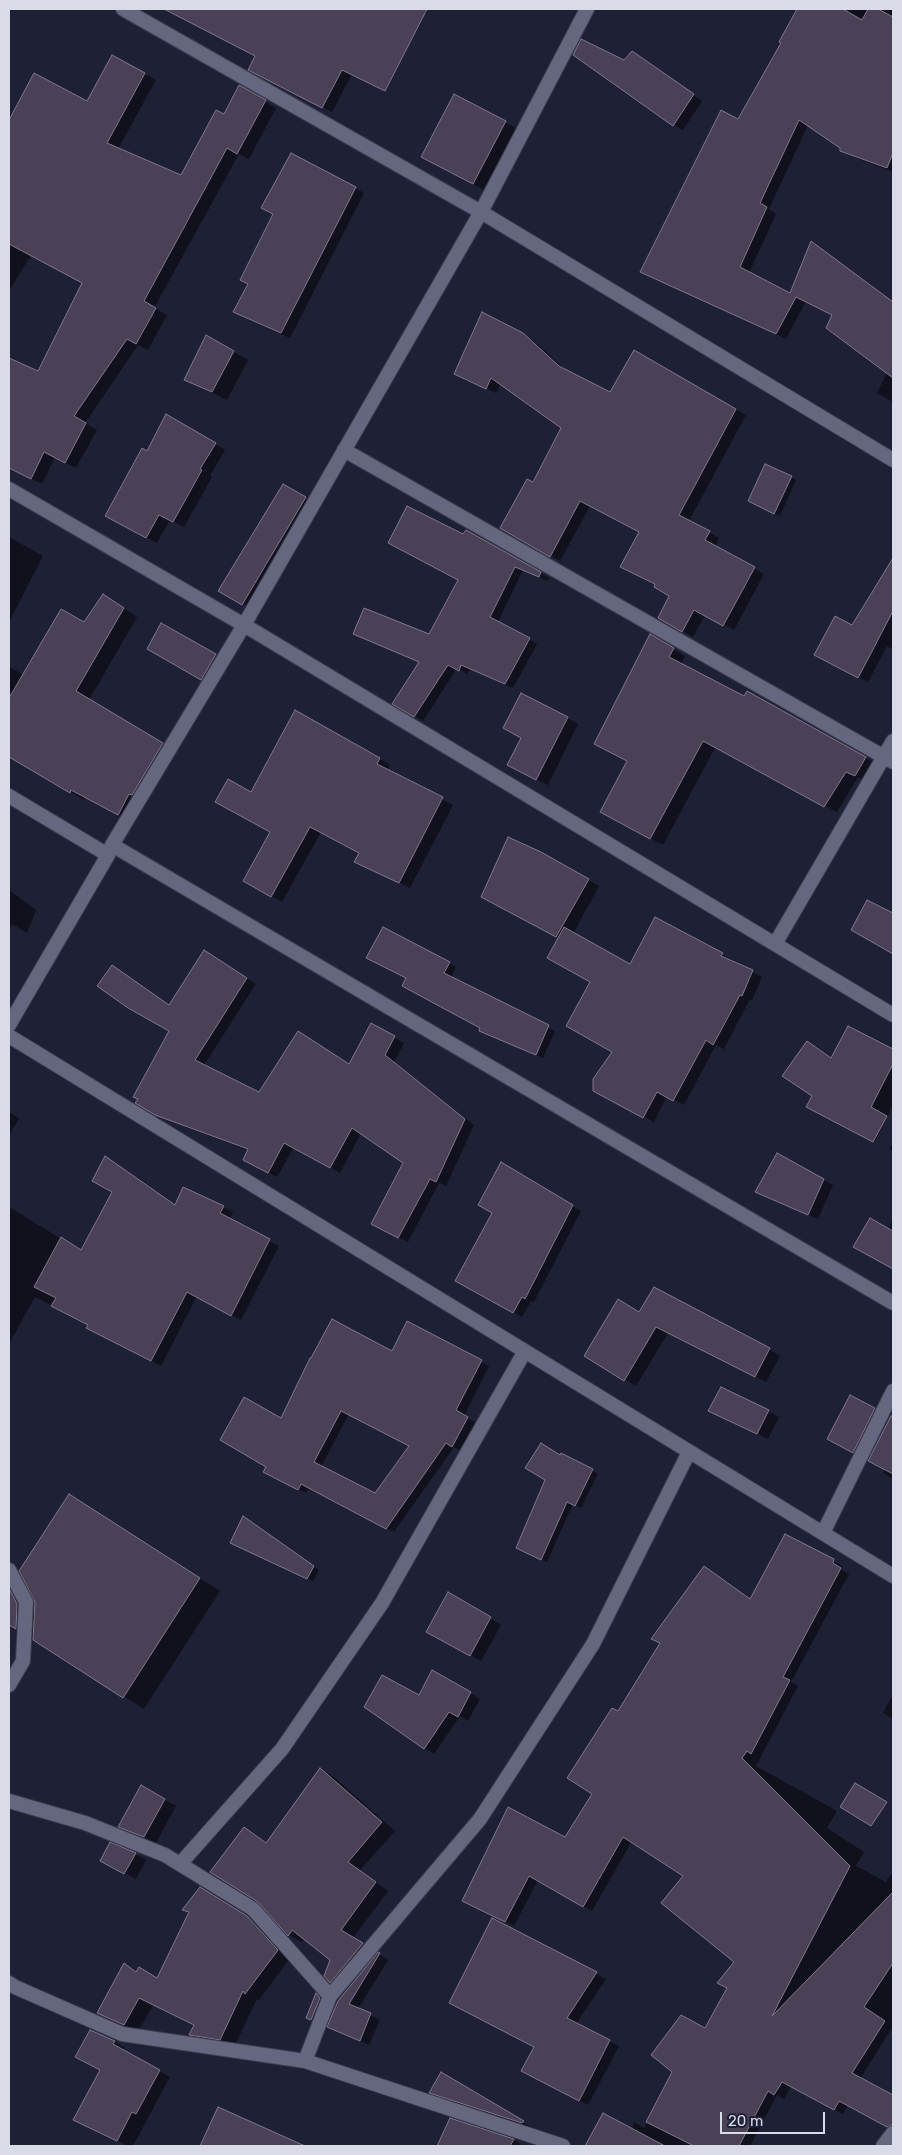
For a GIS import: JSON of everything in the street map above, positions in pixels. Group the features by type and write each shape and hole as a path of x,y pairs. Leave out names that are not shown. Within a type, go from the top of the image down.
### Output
{"street":[{"path":"123,9 480,212 893,460"},
{"path":"9,1025 110,850 244,625 480,212 587,9"},
{"path":"344,450 889,759"},
{"path":"9,488 244,625 893,1015"},
{"path":"775,944 889,759 893,741"},
{"path":"9,796 110,850 893,1303"},
{"path":"9,1036 893,1576"},
{"path":"180,1864 282,1749 382,1603 525,1351"},
{"path":"823,1533 893,1391"},
{"path":"305,2062 330,1996 480,1819 593,1644 690,1452"},
{"path":"9,1570 26,1602 24,1661 9,1685"},
{"path":"9,1801 85,1823 165,1855 180,1864 253,1909 330,1996"},
{"path":"9,1983 122,2034 305,2062 563,2146"},
{"path":"883,2146 893,2133"}],"building":[{"path":"164,9 427,9 385,91 342,70 322,108 248,70 255,56"},
{"path":"797,9 843,9 862,20 868,9 878,9 893,17 893,153 887,168 840,151 840,148 799,120 760,203 767,207 740,267 790,293 811,241 893,302 893,378 826,328 832,315 796,297 776,334 640,272 721,110 738,119 781,43 779,42"},
{"path":"581,39 624,60 632,51 694,94 673,126 573,55"},
{"path":"112,55 145,73 107,143 181,175 216,110 224,114 239,85 266,100 237,154 227,148 144,301 156,308 136,344 127,339 74,416 86,423 65,463 44,452 31,479 9,468 9,358 38,371 82,283 9,244 9,120 34,73 87,101"},
{"path":"454,94 506,121 473,184 421,157"},
{"path":"291,153 356,187 281,333 233,312 248,284 240,280 273,214 261,208"},
{"path":"482,312 523,333 559,366 610,392 634,350 736,409 679,515 710,531 705,540 755,567 723,626 694,610 682,632 658,618 669,596 654,587 655,584 620,567 639,532 580,501 550,557 500,528 527,479 533,482 561,428 491,378 486,389 454,374"},
{"path":"206,335 234,351 212,392 184,380"},
{"path":"166,414 216,443 200,469 202,470 173,522 159,515 146,538 105,516 142,448 147,451"},
{"path":"765,464 792,476 774,514 748,501"},
{"path":"283,484 306,497 242,605 218,591"},
{"path":"407,506 463,534 466,530 541,572 539,577 515,567 490,617 530,638 505,684 461,665 459,671 448,665 414,717 392,704 419,662 353,634 364,608 429,634 458,580 388,543"},
{"path":"893,558 893,611 858,678 814,655 835,616 852,625"},
{"path":"103,594 124,608 76,691 163,743 132,795 129,794 118,815 71,790 70,793 9,757 9,698 61,609 84,622"},
{"path":"161,623 216,654 201,680 147,649"},
{"path":"650,634 674,648 669,657 744,696 747,691 866,757 855,776 846,772 824,807 703,741 650,839 600,812 627,761 594,744"},
{"path":"521,693 568,717 536,780 507,765 521,738 503,728"},
{"path":"295,710 380,758 377,764 443,797 399,883 354,862 359,853 310,827 271,897 243,881 270,832 215,802 228,779 251,792"},
{"path":"508,837 541,852 589,879 556,937 481,897"},
{"path":"867,900 893,913 893,954 851,930"},
{"path":"655,917 723,953 721,956 753,970 742,996 740,995 713,1045 706,1040 673,1101 657,1092 643,1118 593,1091 593,1079 612,1052 566,1026 590,982 547,958 564,927 630,964"},
{"path":"383,927 450,962 444,973 549,1025 536,1055 479,1031 480,1028 402,986 406,978 366,958"},
{"path":"204,950 247,978 195,1060 259,1092 298,1031 349,1064 371,1023 395,1036 385,1055 465,1119 436,1182 430,1179 398,1238 371,1224 403,1163 352,1128 330,1168 284,1143 268,1173 243,1160 248,1149 155,1115 135,1103 138,1099 133,1097 169,1031 128,1008 97,986 112,965 169,1005"},
{"path":"848,1026 893,1049 893,1064 871,1107 887,1116 873,1142 806,1107 812,1096 782,1076 807,1041 831,1058"},
{"path":"777,1153 824,1179 808,1215 755,1192"},
{"path":"105,1156 175,1205 183,1187 224,1206 220,1213 270,1239 231,1316 187,1292 151,1361 86,1328 88,1325 51,1306 56,1298 34,1287 61,1237 81,1250 112,1192 92,1181"},
{"path":"501,1162 573,1205 525,1299 522,1297 513,1313 455,1281 492,1213 478,1205"},
{"path":"870,1218 893,1231 893,1269 853,1247"},
{"path":"654,1287 770,1348 755,1377 656,1327 624,1381 584,1356 618,1299 639,1312"},
{"path":"332,1319 392,1351 407,1321 482,1360 456,1410 468,1417 452,1447 446,1443 386,1529 301,1484 298,1490 263,1472 266,1467 220,1440 244,1397 281,1418","holes":["341,1411 409,1446 375,1493 314,1462"]},
{"path":"721,1387 769,1410 757,1434 708,1411"},
{"path":"850,1395 875,1408 853,1453 827,1439"},
{"path":"891,1416 893,1417 893,1474 868,1461"},
{"path":"541,1443 560,1455 561,1453 593,1469 575,1506 567,1502 541,1560 516,1548 545,1480 525,1468"},
{"path":"69,1494 200,1578 123,1698 33,1640 35,1602 19,1571"},
{"path":"243,1516 314,1566 307,1579 230,1543"},
{"path":"785,1534 834,1559 833,1563 841,1568 783,1677 790,1680 751,1754 747,1751 742,1758 850,1866 772,2016 893,1892 893,1963 864,2007 885,2021 852,2073 893,2095 893,2124 887,2127 839,2101 834,2110 782,2082 774,2095 768,2091 739,2146 694,2146 646,2122 672,2072 651,2055 681,2015 705,2028 727,1988 717,1983 734,1962 661,1903 683,1876 623,1837 583,1907 529,1876 505,1922 462,1901 508,1807 565,1837 592,1794 567,1778 612,1708 618,1711 660,1643 651,1639 704,1566 750,1599"},
{"path":"9,1588 17,1604 16,1629 9,1625"},
{"path":"448,1592 491,1617 470,1656 426,1632"},
{"path":"432,1670 471,1692 458,1717 449,1712 424,1749 364,1707 382,1675 419,1695"},
{"path":"320,1768 382,1822 348,1862 376,1882 341,1930 363,1943 330,1983 324,1976 330,1960 292,1930 288,1936 258,1902 210,1872 244,1827 266,1843"},
{"path":"855,1783 887,1802 871,1826 840,1807"},
{"path":"141,1785 165,1799 144,1837 118,1827"},
{"path":"110,1842 136,1853 124,1874 100,1861"},
{"path":"200,1887 247,1916 278,1950 245,1994 243,1991 220,2040 189,2035 194,2025 139,1998 124,2025 97,2013 124,1963 136,1972 139,1967 157,1978 189,1912 182,1910"},
{"path":"492,1918 597,1972 567,2018 610,2040 579,2101 521,2071 534,2047 449,2003"},
{"path":"378,1952 380,1953 349,2004 371,2013 360,2041 327,2027 338,2001"},
{"path":"316,1993 320,1998 311,2020 306,2018"},
{"path":"90,2030 115,2041 113,2044 160,2070 136,2114 132,2112 117,2141 73,2120 100,2070 75,2057"},
{"path":"441,2072 524,2121 522,2123 429,2093"},
{"path":"218,2107 305,2146 200,2146"},
{"path":"603,2113 665,2146 585,2146"},
{"path":"450,2118 514,2139 510,2146 437,2146"}]}
